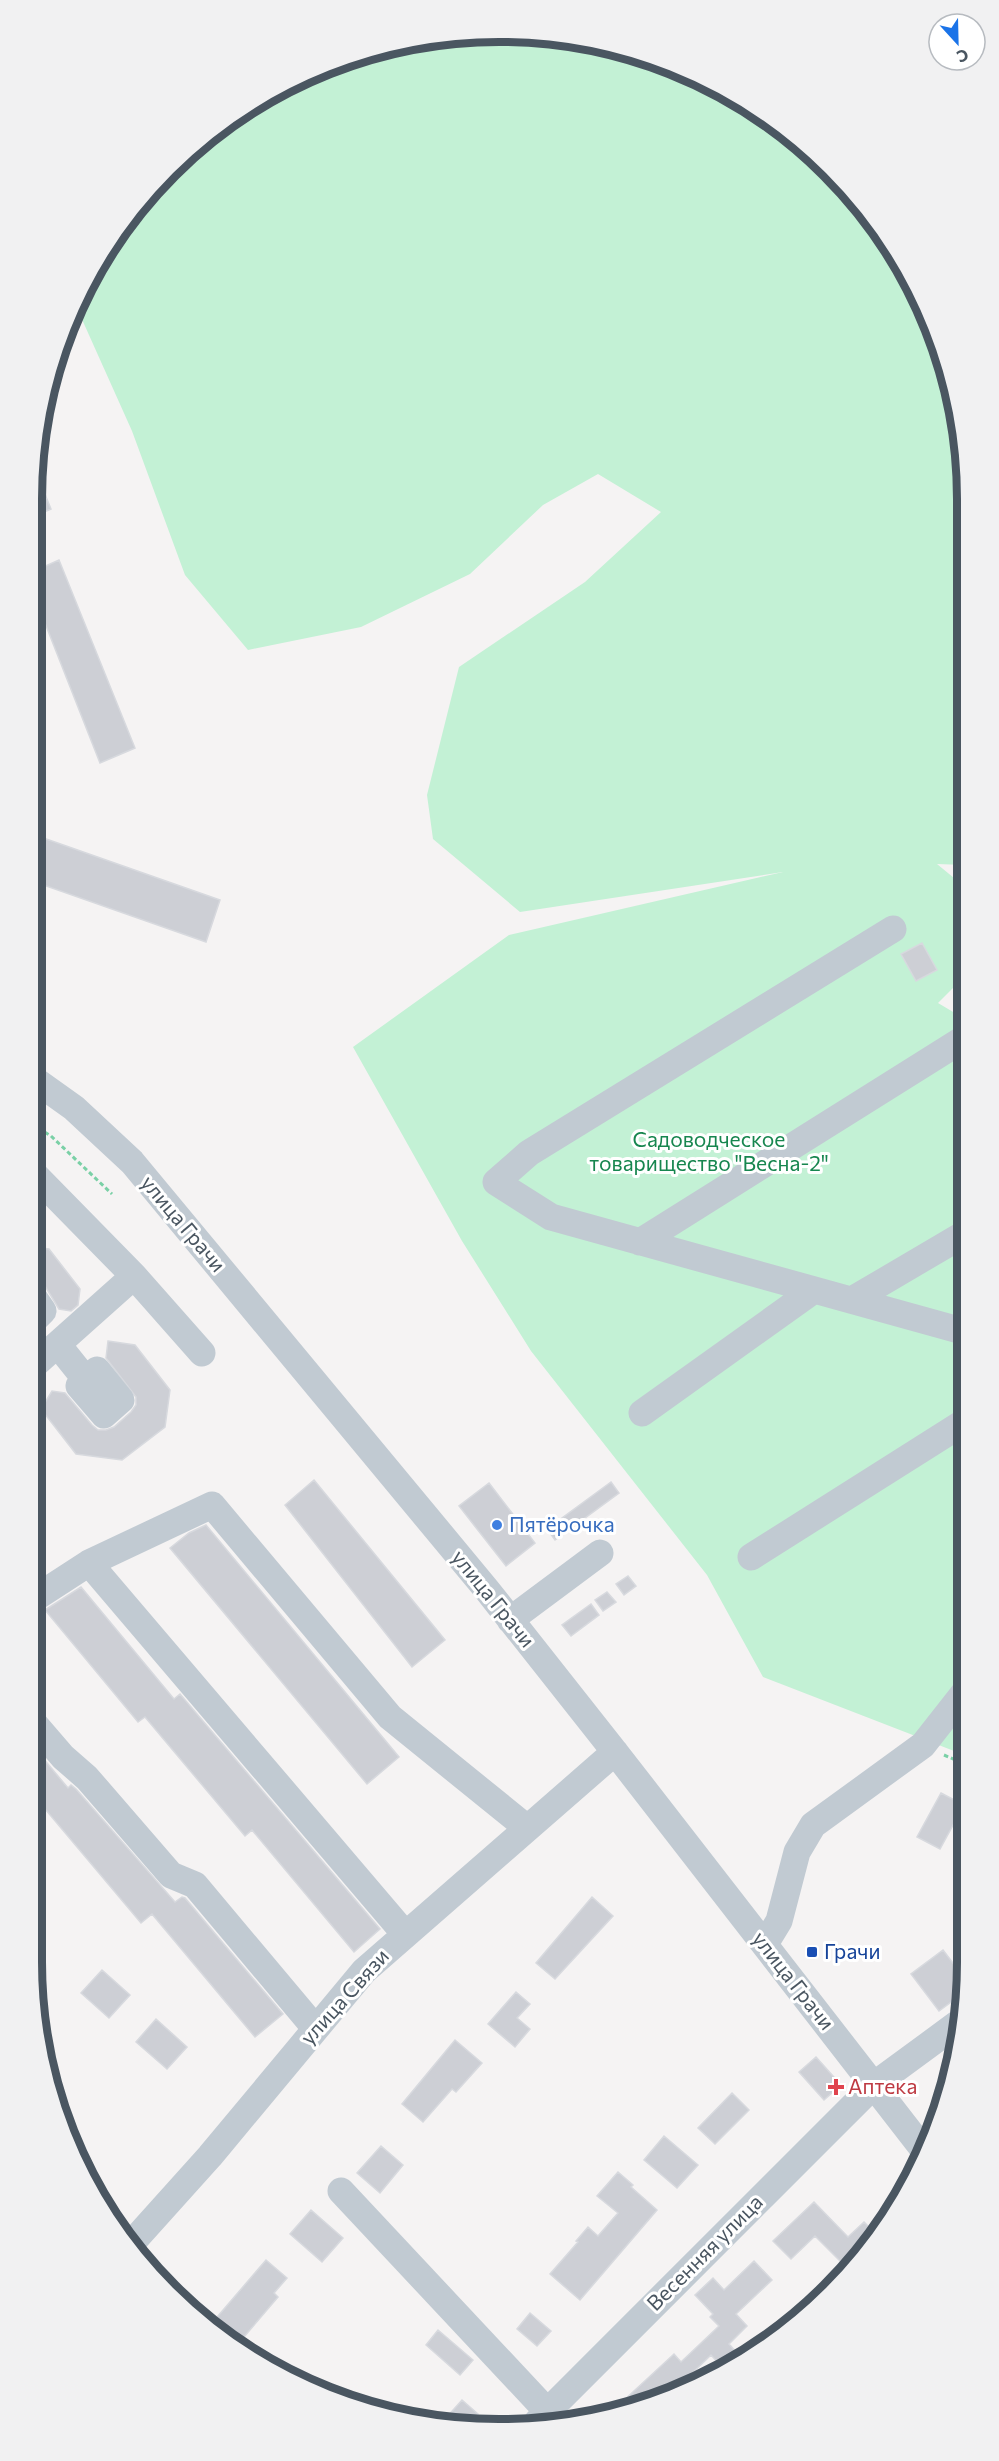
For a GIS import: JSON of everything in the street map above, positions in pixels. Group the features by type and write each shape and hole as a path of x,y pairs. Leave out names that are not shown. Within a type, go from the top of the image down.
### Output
{"street":[{"path":"893,929 529,1153 496,1182 551,1217 957,1329"},
{"path":"640,1242 957,1043"},
{"name":"улица Грачи","path":"42,1085 74,1108 132,1162 510,1620 919,2144"},
{"path":"42,1182 134,1276 202,1353"},
{"path":"852,1300 957,1238"},
{"path":"86,1380 47,1354 134,1276"},
{"path":"642,1413 814,1290"},
{"path":"751,1557 957,1427"},
{"path":"42,1594 89,1563 212,1505 390,1717 527,1828"},
{"path":"510,1620 600,1552"},
{"path":"89,1563 405,1934"},
{"path":"765,1944 779,1921 797,1852 813,1825 923,1745 957,1702"},
{"path":"42,1732 87,1778 171,1875 195,1885 315,2028"},
{"name":"улица Связи","path":"136,2238 210,2156 364,1971 615,1752"},
{"name":"Весенняя улица","path":"542,2416 874,2085 952,2028"},
{"path":"341,2192 542,2416"}],"path":[{"path":"42,1130 51,1136 112,1194"}],"green space":[{"name":"Садоводческое товарищество \"Весна-2\"","path":"500,42 559,46 647,66 702,89 728,103 778,137 823,176 880,245 910,297 933,352 948,410 956,470 957,865 937,864 957,880 957,984 938,1003 957,1014 957,1752 763,1677 707,1575 531,1351 462,1241 353,1047 509,935 783,872 520,912 433,839 427,795 459,667 585,582 661,512 598,474 543,505 470,574 361,627 248,650 185,575 132,431 81,316 119,245 176,176 245,119 297,89 352,66 381,58 440,46"}],"building":[{"path":"42,488 51,509 42,513"},
{"path":"59,560 135,748 100,763 42,615 42,568"},
{"path":"42,838 220,900 206,942 42,885"},
{"path":"922,943 937,970 916,981 901,954"},
{"path":"42,1248 49,1249 80,1289 78,1305 71,1311 59,1309 42,1284"},
{"path":"108,1341 135,1345 170,1390 165,1427 122,1460 76,1454 42,1410 52,1391 65,1393 98,1430 114,1427 131,1412 136,1405 136,1397 106,1358"},
{"path":"314,1480 445,1640 412,1667 285,1505"},
{"path":"611,1482 619,1493 555,1540 547,1529"},
{"name":"Пятёрочка","path":"489,1483 535,1543 506,1566 459,1506"},
{"path":"206,1525 399,1757 367,1784 170,1548 189,1533"},
{"path":"628,1576 636,1586 624,1595 616,1584"},
{"path":"81,1587 174,1699 180,1694 380,1929 354,1952 252,1830 245,1836 145,1717 138,1722 45,1610"},
{"path":"607,1592 616,1602 603,1611 595,1600"},
{"path":"591,1604 599,1615 571,1636 562,1625"},
{"path":"42,1757 68,1788 71,1785 76,1789 175,1902 182,1897 185,1898 283,2014 255,2037 152,1914 141,1923 42,1805"},
{"path":"941,1793 957,1801 957,1818 940,1849 917,1837"},
{"path":"592,1897 613,1916 555,1979 536,1963"},
{"path":"943,1950 957,1968 955,1999 939,2011 911,1974"},
{"path":"102,1970 130,1995 109,2018 81,1993"},
{"path":"516,1992 530,2004 517,2018 530,2029 515,2047 488,2024"},
{"path":"156,2019 187,2047 167,2069 136,2042"},
{"path":"455,2040 482,2063 456,2092 452,2089 423,2122 402,2104"},
{"path":"816,2057 841,2085 824,2100 799,2072"},
{"path":"732,2093 749,2110 715,2144 698,2128"},
{"path":"664,2136 698,2165 677,2188 644,2160"},
{"path":"381,2146 403,2165 380,2193 357,2173"},
{"path":"618,2172 657,2210 580,2300 550,2274 588,2227 598,2236 618,2213 597,2196"},
{"path":"814,2202 848,2237 864,2222 871,2229 843,2264 815,2236 791,2259 773,2241"},
{"path":"311,2210 343,2238 322,2262 290,2234"},
{"path":"266,2260 287,2278 274,2293 278,2297 242,2340 215,2319"},
{"path":"754,2261 772,2280 736,2314 747,2326 729,2344 737,2353 718,2363 711,2355 686,2379 647,2395 622,2402 674,2354 681,2362 719,2326 710,2317 713,2314 695,2295 713,2278 724,2290"},
{"path":"530,2313 551,2331 537,2346 517,2329"},
{"path":"438,2330 473,2360 460,2375 426,2345"},
{"path":"462,2400 478,2414 474,2418 448,2416"}],"place":[{"name":"Пятёрочка","path":"497,1525"},
{"name":"Грачи","path":"812,1952"},
{"name":"Аптека","path":"836,2087"}]}
